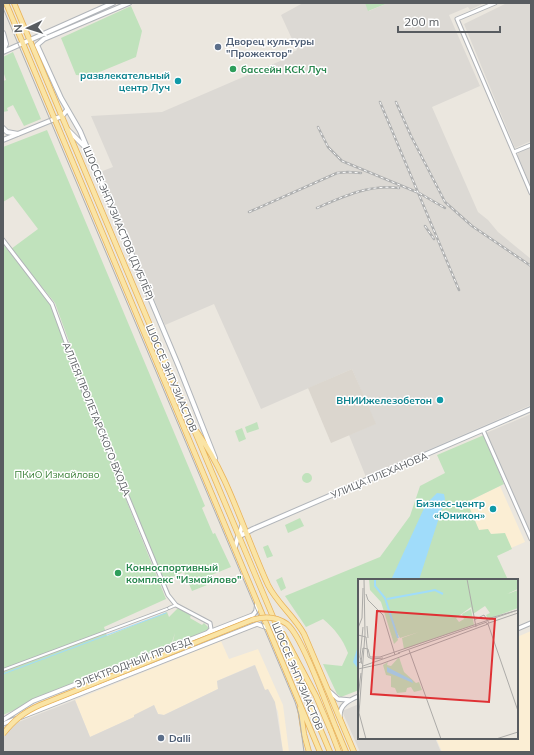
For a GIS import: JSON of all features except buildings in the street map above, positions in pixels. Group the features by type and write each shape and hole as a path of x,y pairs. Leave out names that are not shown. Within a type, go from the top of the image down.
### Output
{"main road":[{"name":"ШОССЕ ЭНТУЗИАСТОВ","path":"6,3 320,752"},
{"name":"ШОССЕ ЭНТУЗИАСТОВ","path":"14,3 330,752"},
{"path":"3,52 113,3"},
{"name":"ШОССЕ ЭНТУЗИАСТОВ (ДУБЛЁР)","path":"129,3 44,39 37,45 67,110 80,132 179,367 250,545 269,587 304,634 354,752"},
{"path":"3,34 6,44 3,52"},
{"path":"3,140 62,116 67,110"},
{"path":"3,128 7,132 18,134"},
{"path":"67,128 88,152"},
{"name":"УЛИЦА ПЛЕХАНОВА","path":"239,536 531,409"},
{"path":"192,424 216,460"},
{"path":"235,547 235,541 239,536 242,524 253,530 250,537 250,545"},
{"path":"3,734 18,717 36,706 246,623 267,617 278,619 293,630 346,752"},
{"path":"275,621 289,644 316,696 340,752"},
{"path":"297,698 304,734 310,752"}],"street":[{"path":"495,3 457,19 531,193"},
{"path":"514,152 531,145"},
{"name":"АЛЛЕЯ ПРОЛЕТАРСКОГО ВХОДА","path":"3,240 52,304 83,389 168,595 176,605 210,623 210,629 208,632"},
{"path":"483,430 531,539"},
{"name":"ЭЛЕКТРОДНЫЙ ПРОЕЗД","path":"3,720 33,701 253,614 256,611 257,602"},
{"path":"3,670 176,605"},
{"path":"518,629 531,623"},
{"name":"ЭЛЕКТРОДНЫЙ ПРОЕЗД","path":"3,724 257,624 268,629"},
{"path":"156,653 154,659 160,662"},
{"path":"98,675 104,676 105,680 102,684"},
{"path":"328,690 338,699 349,700"},
{"path":"340,718 341,709 349,700 358,696"}],"shaded area":[{"path":"303,3 365,3 369,11 388,3 484,3 470,10 468,7 449,15 480,86 432,107 478,212 488,220 498,232 531,259 531,405 366,477 349,435 375,424 352,369 261,409 214,304 165,325 100,172 113,167 91,116 162,112 285,59 287,55 297,50 281,15"},
{"path":"507,3 531,3 531,141 515,148 464,24"},
{"path":"531,147 531,187 518,153"},
{"path":"352,369 376,424 331,443 308,388"},
{"path":"531,414 531,534 486,433"},
{"path":"500,486 525,542 511,548 504,533 496,535 479,530 467,502"},
{"path":"531,631 531,752 442,752 436,739 518,739 518,637"},
{"path":"221,641 229,659 258,649 283,705 289,752 283,752 278,712 271,695 265,691 254,665 217,681 218,689 164,715 158,714 154,705 134,717 90,737 75,700"},
{"path":"255,665 265,690 268,689 275,702 283,752 3,752 3,728 75,700 90,737 134,717 134,715 154,705 158,714 164,715 218,689 217,681"},
{"path":"358,704 358,739 435,739 441,752 360,752 342,711"}],"green space":[{"path":"365,3 388,3 368,11"},
{"path":"131,6 142,31 136,57 90,76 76,75 61,38"},
{"path":"13,52 41,119 24,126 13,105 7,108 8,111 3,112 3,81 6,80 3,71 3,57"},
{"path":"47,130 205,506 202,508 213,534 215,533 231,567 204,578 207,585 192,591 184,572 167,579 169,584 166,585 101,430 55,303 11,249 38,229 13,196 3,202 3,147"},
{"name":"ПКиО Измайлово","path":"3,244 51,304 100,435 166,599 104,627 107,636 167,612 169,617 178,608 191,615 190,618 202,625 204,623 209,628 205,632 172,645 175,633 171,645 119,664 3,715"},
{"path":"257,422 259,429 247,433 245,427"},
{"path":"242,428 246,439 239,442 235,431"},
{"path":"484,435 504,484 467,502 479,530 488,529 491,534 505,533 512,549 497,556 508,579 358,579 358,690 341,697 337,694 323,664 342,666 348,653 344,643 331,626 323,619 306,627 285,596 380,557 410,516 420,486 445,473 437,455"},
{"path":"307,473 312,478 307,483 302,478"},
{"path":"300,518 304,526 288,533 285,525"},
{"path":"268,545 273,556 267,558 263,547"},
{"path":"282,577 286,588 281,591 276,580"}],"water":[{"path":"437,493 444,494 445,499 419,579 391,579 426,504"},
{"path":"357,649 358,669 353,662"}],"waterway":[{"path":"3,674 166,613"}],"tram line":[{"path":"3,8 295,702 299,715 304,752"}],"railway":[{"path":"380,102 459,290"},
{"path":"396,102 411,136 445,202 472,226 531,266"},
{"path":"318,127 328,147 342,161 419,193 445,208"},
{"path":"249,212 337,173 361,173"},
{"path":"317,208 347,195 367,189 388,187 399,188"},
{"path":"425,226 434,239"}],"place":[{"name":"Дворец культуры \"Прожектор\"","path":"218,47"},
{"name":"бассейн КСК Луч","path":"233,69"},
{"name":"развлекательный центр Луч","path":"178,81"},
{"name":"ВНИИжелезобетон","path":"440,400"},
{"name":"Бизнес-центр «Юникон»","path":"493,509"},
{"name":"Конноспортивный комплекс \"Измайлово\"","path":"118,573"},
{"name":"Dalli","path":"161,738"}]}
